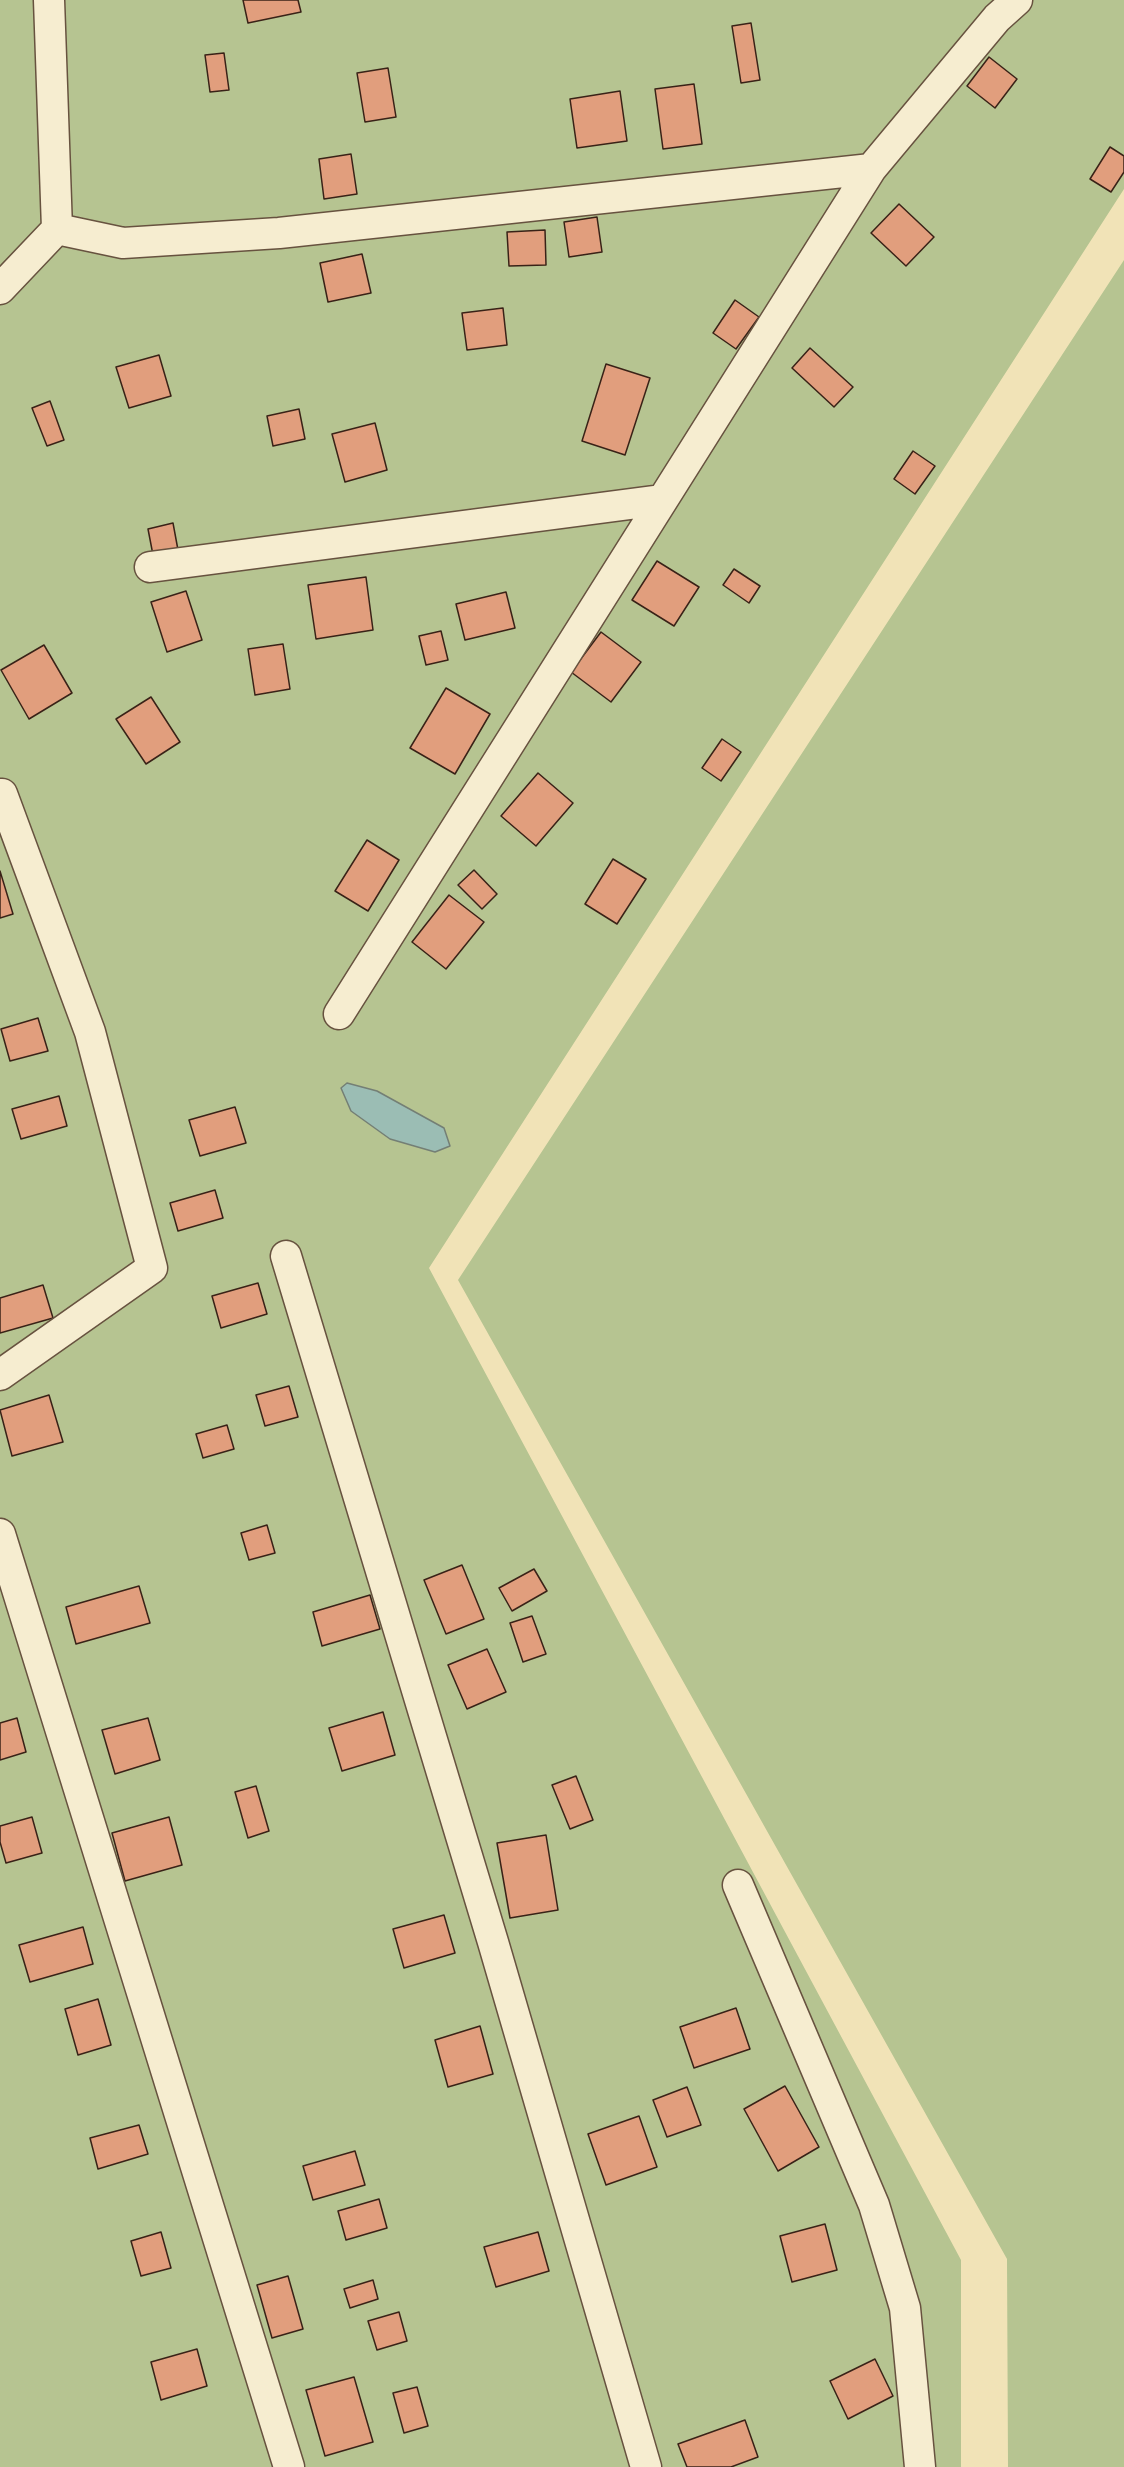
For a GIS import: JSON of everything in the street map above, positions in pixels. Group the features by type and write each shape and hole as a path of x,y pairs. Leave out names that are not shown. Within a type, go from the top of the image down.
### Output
{"street":[{"path":"0,289 57,229 50,0"},
{"path":"339,1014 871,169 997,18 1017,0"},
{"path":"57,229 123,243 279,233 871,169"},
{"path":"150,567 661,500"},
{"path":"0,1375 152,1268 90,1032 2,794"},
{"path":"286,1256 493,1941 646,2467"},
{"path":"0,1534 289,2467"},
{"path":"738,1885 874,2205 905,2308 920,2467"}],"green space":[{"path":"0,0 1124,0 1124,189 429,1268 961,2260 961,2467 0,2467"},
{"path":"1124,260 1124,2467 1008,2467 1007,2259 458,1280"}],"water":[{"path":"347,1083 377,1091 444,1128 450,1146 435,1152 390,1139 351,1111 341,1088"}],"building":[{"path":"243,0 298,0 301,12 248,23"},
{"path":"751,23 760,80 741,83 732,26"},
{"path":"224,53 229,90 210,92 205,55"},
{"path":"989,57 1017,79 995,108 967,86"},
{"path":"388,68 396,117 365,122 357,73"},
{"path":"694,84 702,144 663,149 655,89"},
{"path":"620,91 627,141 577,148 570,99"},
{"path":"1110,147 1124,156 1124,172 1111,192 1090,179"},
{"path":"351,154 357,194 324,199 319,159"},
{"path":"899,204 934,237 906,266 871,233"},
{"path":"597,217 602,252 569,257 564,222"},
{"path":"545,230 546,265 509,266 507,232"},
{"path":"362,254 371,293 328,302 320,263"},
{"path":"735,300 759,317 736,349 713,333"},
{"path":"503,308 507,345 467,350 462,313"},
{"path":"810,348 853,387 834,407 792,368"},
{"path":"159,355 171,396 129,408 116,367"},
{"path":"606,364 650,378 625,455 582,441"},
{"path":"50,401 64,440 47,446 32,408"},
{"path":"299,409 305,439 273,446 267,416"},
{"path":"375,423 387,470 345,482 332,434"},
{"path":"913,451 935,466 915,494 894,479"},
{"path":"173,523 178,550 153,555 148,529"},
{"path":"657,561 699,587 674,626 632,600"},
{"path":"734,569 760,586 749,603 723,585"},
{"path":"366,577 373,630 316,639 308,585"},
{"path":"186,591 202,640 167,652 151,602"},
{"path":"506,592 515,628 465,640 456,604"},
{"path":"441,631 448,660 426,665 419,636"},
{"path":"601,632 641,662 611,702 571,672"},
{"path":"283,644 290,689 255,695 248,649"},
{"path":"44,645 72,693 29,719 1,670"},
{"path":"446,688 490,714 455,774 410,748"},
{"path":"151,697 180,742 146,764 116,719"},
{"path":"722,739 741,752 721,781 702,768"},
{"path":"538,773 573,803 536,846 501,816"},
{"path":"367,840 399,860 368,911 335,891"},
{"path":"613,859 646,879 617,924 585,904"},
{"path":"474,870 497,894 482,909 458,885"},
{"path":"0,871 13,914 0,918"},
{"path":"449,895 484,922 446,969 412,942"},
{"path":"38,1018 48,1051 10,1061 1,1029"},
{"path":"59,1096 67,1126 21,1139 12,1109"},
{"path":"235,1107 246,1143 200,1156 189,1120"},
{"path":"215,1190 223,1218 178,1231 170,1203"},
{"path":"258,1283 267,1314 221,1328 212,1296"},
{"path":"43,1285 53,1318 0,1333 0,1298"},
{"path":"289,1386 298,1417 265,1426 256,1395"},
{"path":"49,1395 63,1442 12,1456 0,1410"},
{"path":"227,1425 234,1449 203,1458 196,1434"},
{"path":"267,1525 275,1553 249,1560 241,1533"},
{"path":"462,1565 484,1619 446,1634 424,1580"},
{"path":"534,1569 547,1591 512,1611 499,1588"},
{"path":"139,1586 150,1623 76,1644 66,1607"},
{"path":"370,1595 380,1629 322,1646 313,1612"},
{"path":"532,1616 546,1654 523,1662 510,1623"},
{"path":"487,1649 506,1692 467,1709 448,1665"},
{"path":"383,1712 395,1755 342,1771 329,1728"},
{"path":"17,1718 26,1752 0,1760 0,1723"},
{"path":"148,1718 160,1760 115,1774 102,1730"},
{"path":"576,1776 593,1820 570,1829 552,1785"},
{"path":"256,1786 269,1831 248,1838 235,1792"},
{"path":"32,1817 42,1853 6,1863 0,1842 0,1826"},
{"path":"169,1817 182,1865 125,1881 112,1833"},
{"path":"546,1835 558,1910 510,1918 497,1843"},
{"path":"444,1915 455,1953 404,1968 393,1929"},
{"path":"83,1927 93,1964 30,1982 19,1945"},
{"path":"98,1999 111,2045 78,2055 65,2009"},
{"path":"736,2008 750,2049 694,2068 680,2027"},
{"path":"480,2026 493,2074 448,2087 435,2040"},
{"path":"785,2086 819,2147 778,2171 744,2109"},
{"path":"687,2087 701,2125 667,2137 653,2100"},
{"path":"639,2116 657,2167 606,2185 588,2134"},
{"path":"139,2125 148,2154 98,2169 90,2138"},
{"path":"355,2151 365,2185 313,2200 303,2166"},
{"path":"379,2199 387,2228 346,2240 338,2211"},
{"path":"825,2224 837,2270 792,2282 780,2236"},
{"path":"161,2232 171,2268 141,2276 131,2241"},
{"path":"538,2232 549,2271 496,2287 484,2247"},
{"path":"288,2276 303,2329 272,2338 257,2285"},
{"path":"373,2280 378,2299 350,2308 344,2289"},
{"path":"399,2312 407,2341 377,2350 368,2321"},
{"path":"197,2349 207,2386 161,2400 151,2362"},
{"path":"875,2359 893,2396 848,2419 830,2381"},
{"path":"354,2377 373,2442 325,2456 306,2390"},
{"path":"417,2387 428,2426 404,2433 393,2393"},
{"path":"745,2420 758,2457 731,2467 687,2467 678,2444"}]}
